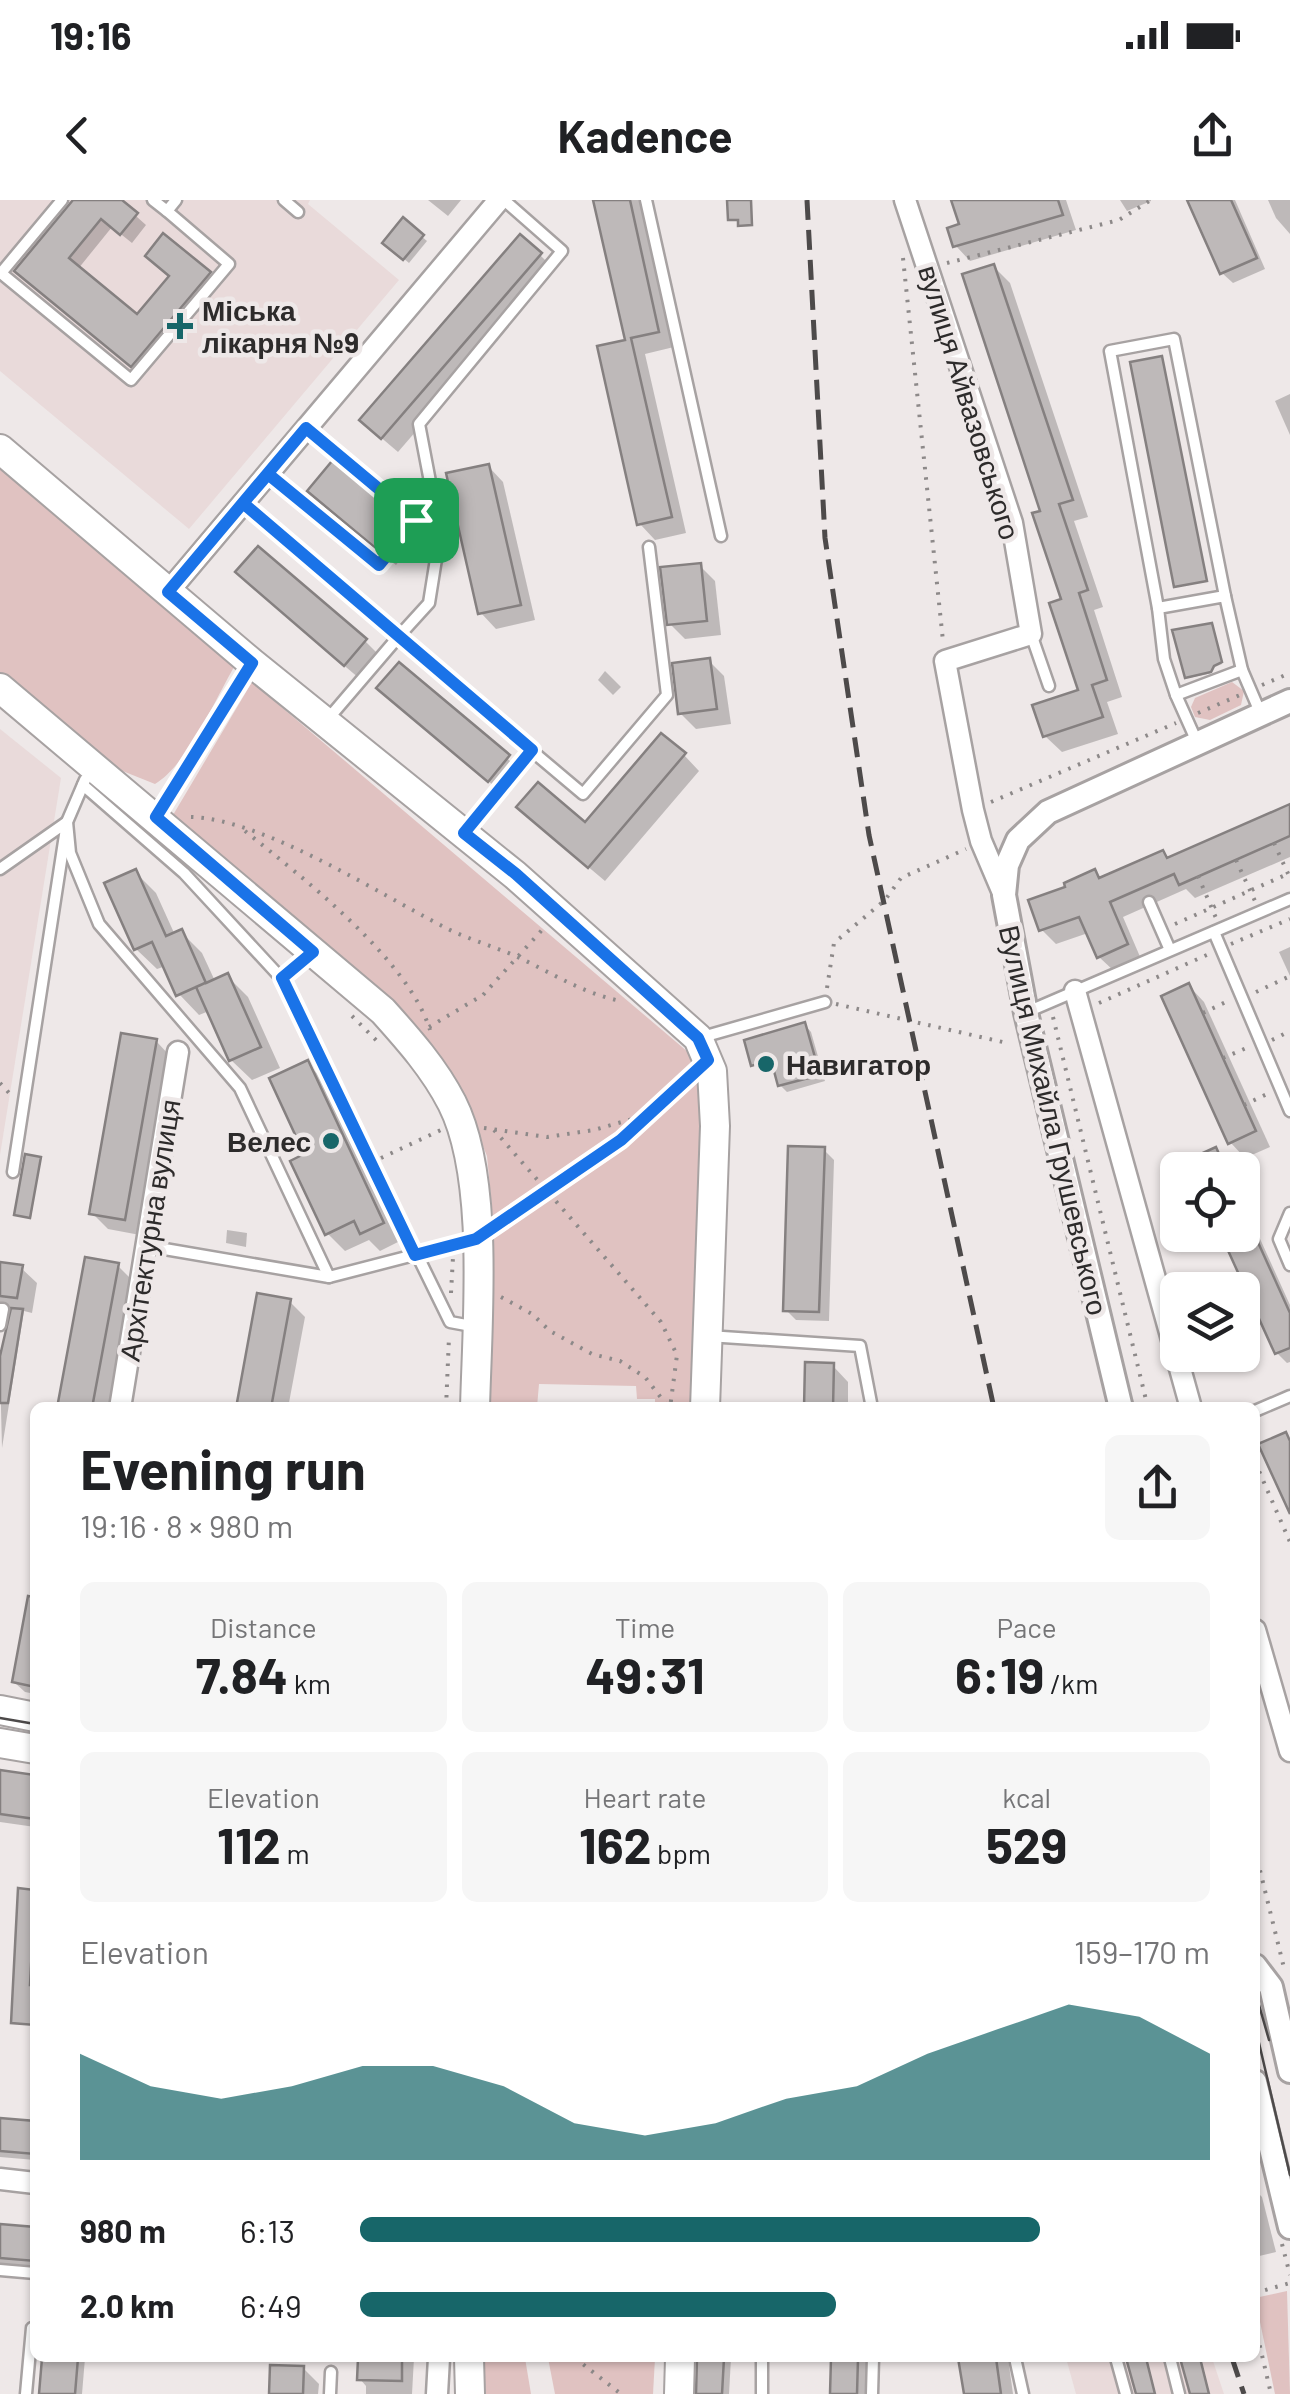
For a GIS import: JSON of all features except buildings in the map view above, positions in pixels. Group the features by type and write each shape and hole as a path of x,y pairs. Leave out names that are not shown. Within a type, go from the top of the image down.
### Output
{"main road":[{"path":"0,449 252,663 464,833 664,1008 703,1049 712,1072 714,1126 705,1402"},
{"path":"0,688 87,774 156,817 382,1011 424,1057 453,1105 453,1134 471,1162 465,1242 477,1269 463,1325 474,1402"},
{"path":"0,1710 30,1716"},
{"path":"0,1742 30,1748"},
{"path":"468,2362 470,2394"},
{"path":"679,2394 680,2362"}],"street":[{"path":"168,592 502,200"},
{"name":"вулиця Айвазовського","path":"906,200 1012,523 1031,634"},
{"path":"1004,894 973,810 945,660 1031,634"},
{"name":"Вулиця Михайла Грушевського","path":"1120,1402 1026,1013 1004,894 1007,865 1018,840 1048,812 1290,701"},
{"path":"1078,1002 1190,1402"},
{"name":"Архітектурна вулиця","path":"121,1402 178,1052"},
{"path":"1260,1647 1290,1751"},
{"path":"1260,1973 1271,1987 1290,2071"},
{"path":"1260,2103 1290,2227"},
{"path":"0,2179 30,2182"},
{"path":"437,2394 438,2362"}],"lane":[{"path":"62,200 1,273 131,380 229,264 153,200"},
{"path":"166,211 176,200"},
{"path":"284,200 298,212"},
{"path":"325,722 430,602 440,534 418,424 562,251 502,200"},
{"path":"646,200 721,536"},
{"path":"1197,743 1184,719 1164,658 1110,351 1174,339 1242,670 1261,714"},
{"path":"268,474 379,565 416,520 306,428"},
{"path":"243,503 583,794 667,695 649,547"},
{"path":"1158,608 1226,596"},
{"path":"1031,634 1049,686"},
{"path":"1176,695 1242,670"},
{"path":"464,833 532,750"},
{"path":"13,1172 67,822 87,774 282,978 415,1255 463,1325"},
{"path":"0,869 67,822"},
{"path":"67,822 70,853 98,924 240,1088 328,1277"},
{"path":"1026,1013 1050,1002 1078,1002 1170,950 1290,898"},
{"path":"1149,902 1170,950"},
{"path":"1217,930 1221,948 1290,1111"},
{"path":"282,978 313,952"},
{"path":"703,1049 825,1002"},
{"path":"1290,1213 1278,1239 1290,1264"},
{"path":"146,1246 328,1277 465,1242"},
{"path":"0,1309 0,1326"},
{"path":"708,1336 860,1346 871,1402"},
{"path":"1260,1409 1290,1396"},
{"path":"0,2270 30,2273"},
{"path":"26,2394 30,2350"},
{"path":"762,2362 762,2394"},
{"path":"872,2394 873,2362"},
{"path":"1017,2362 1022,2394"},
{"path":"1117,2362 1126,2394"},
{"path":"1171,2362 1180,2394"},
{"path":"330,2394 331,2372"}],"path":[{"path":"928,267 1119,220 1151,200"},
{"path":"903,258 945,660"},
{"path":"156,817 252,663"},
{"path":"973,810 1290,673"},
{"path":"156,817 203,818 242,828 311,857 449,930 598,996 664,1008"},
{"path":"242,828 344,916 422,1006 434,1042"},
{"path":"982,841 901,878 885,900 834,944 825,1002 1006,1042"},
{"path":"1161,930 1289,875 1274,843"},
{"path":"1236,860 1259,912"},
{"path":"1198,876 1217,930"},
{"path":"429,1027 483,995 556,912"},
{"path":"1078,1002 1290,919"},
{"path":"1203,1014 1288,977"},
{"path":"1050,1002 1147,1402"},
{"path":"347,1012 384,1048"},
{"path":"1223,1058 1260,1041"},
{"path":"447,1402 463,1325 465,1242 621,1140 651,1114 703,1049"},
{"path":"1244,1105 1280,1088"},
{"path":"371,1163 442,1130 453,1134 494,1130 547,1137 594,1130 651,1114"},
{"path":"494,1130 662,1322 676,1355 671,1402"},
{"path":"477,1269 505,1301 592,1354 620,1361 645,1377 665,1402"},
{"path":"1271,1472 1261,1476 1290,1542"},
{"path":"1281,1522 1290,1518"},
{"path":"1260,1870 1286,1976"},
{"path":"1260,2292 1290,2283"},
{"path":"1260,2349 1271,2394"},
{"path":"581,2362 621,2394"}],"shaded area":[{"name":"Міська лікарня №9","path":"0,200 310,200 308,204 399,280 189,529 0,371"},
{"path":"0,464 234,667 189,747 155,784 115,768 0,672"},
{"path":"252,682 695,1058 702,1076 695,1402 637,1399 636,1386 539,1384 537,1402 489,1402 493,1220 487,1156 463,1097 428,1045 173,815"},
{"path":"1232,682 1244,691 1241,705 1210,720 1195,717 1191,707 1195,698"},
{"path":"0,729 61,778 0,1155"},
{"path":"1287,2291 1290,2394 1275,2394 1260,2322 1260,2297"},
{"path":"481,2362 526,2362 531,2394 481,2394"},
{"path":"549,2362 655,2362 653,2394 555,2394"},
{"path":"1067,2362 1213,2362 1224,2394 1076,2394"}],"tram line":[{"path":"0,1718 30,1723"},
{"path":"1260,2008 1269,2040"},
{"path":"1260,2047 1290,2175"}],"railway":[{"path":"807,200 825,538 869,835 993,1402"},
{"path":"1233,2362 1244,2394"}],"place":[{"name":"Міська лікарня №9","path":"180,326"},
{"name":"Навигатор","path":"766,1064"},
{"name":"Велес","path":"331,1141"}],"route":[{"path":"306,428 416,520 379,565 268,474 243,503 532,750 464,833 516,874 698,1038 708,1060 621,1140 476,1239 415,1255 282,978 313,952 156,817 252,663 168,592 306,428"}]}
